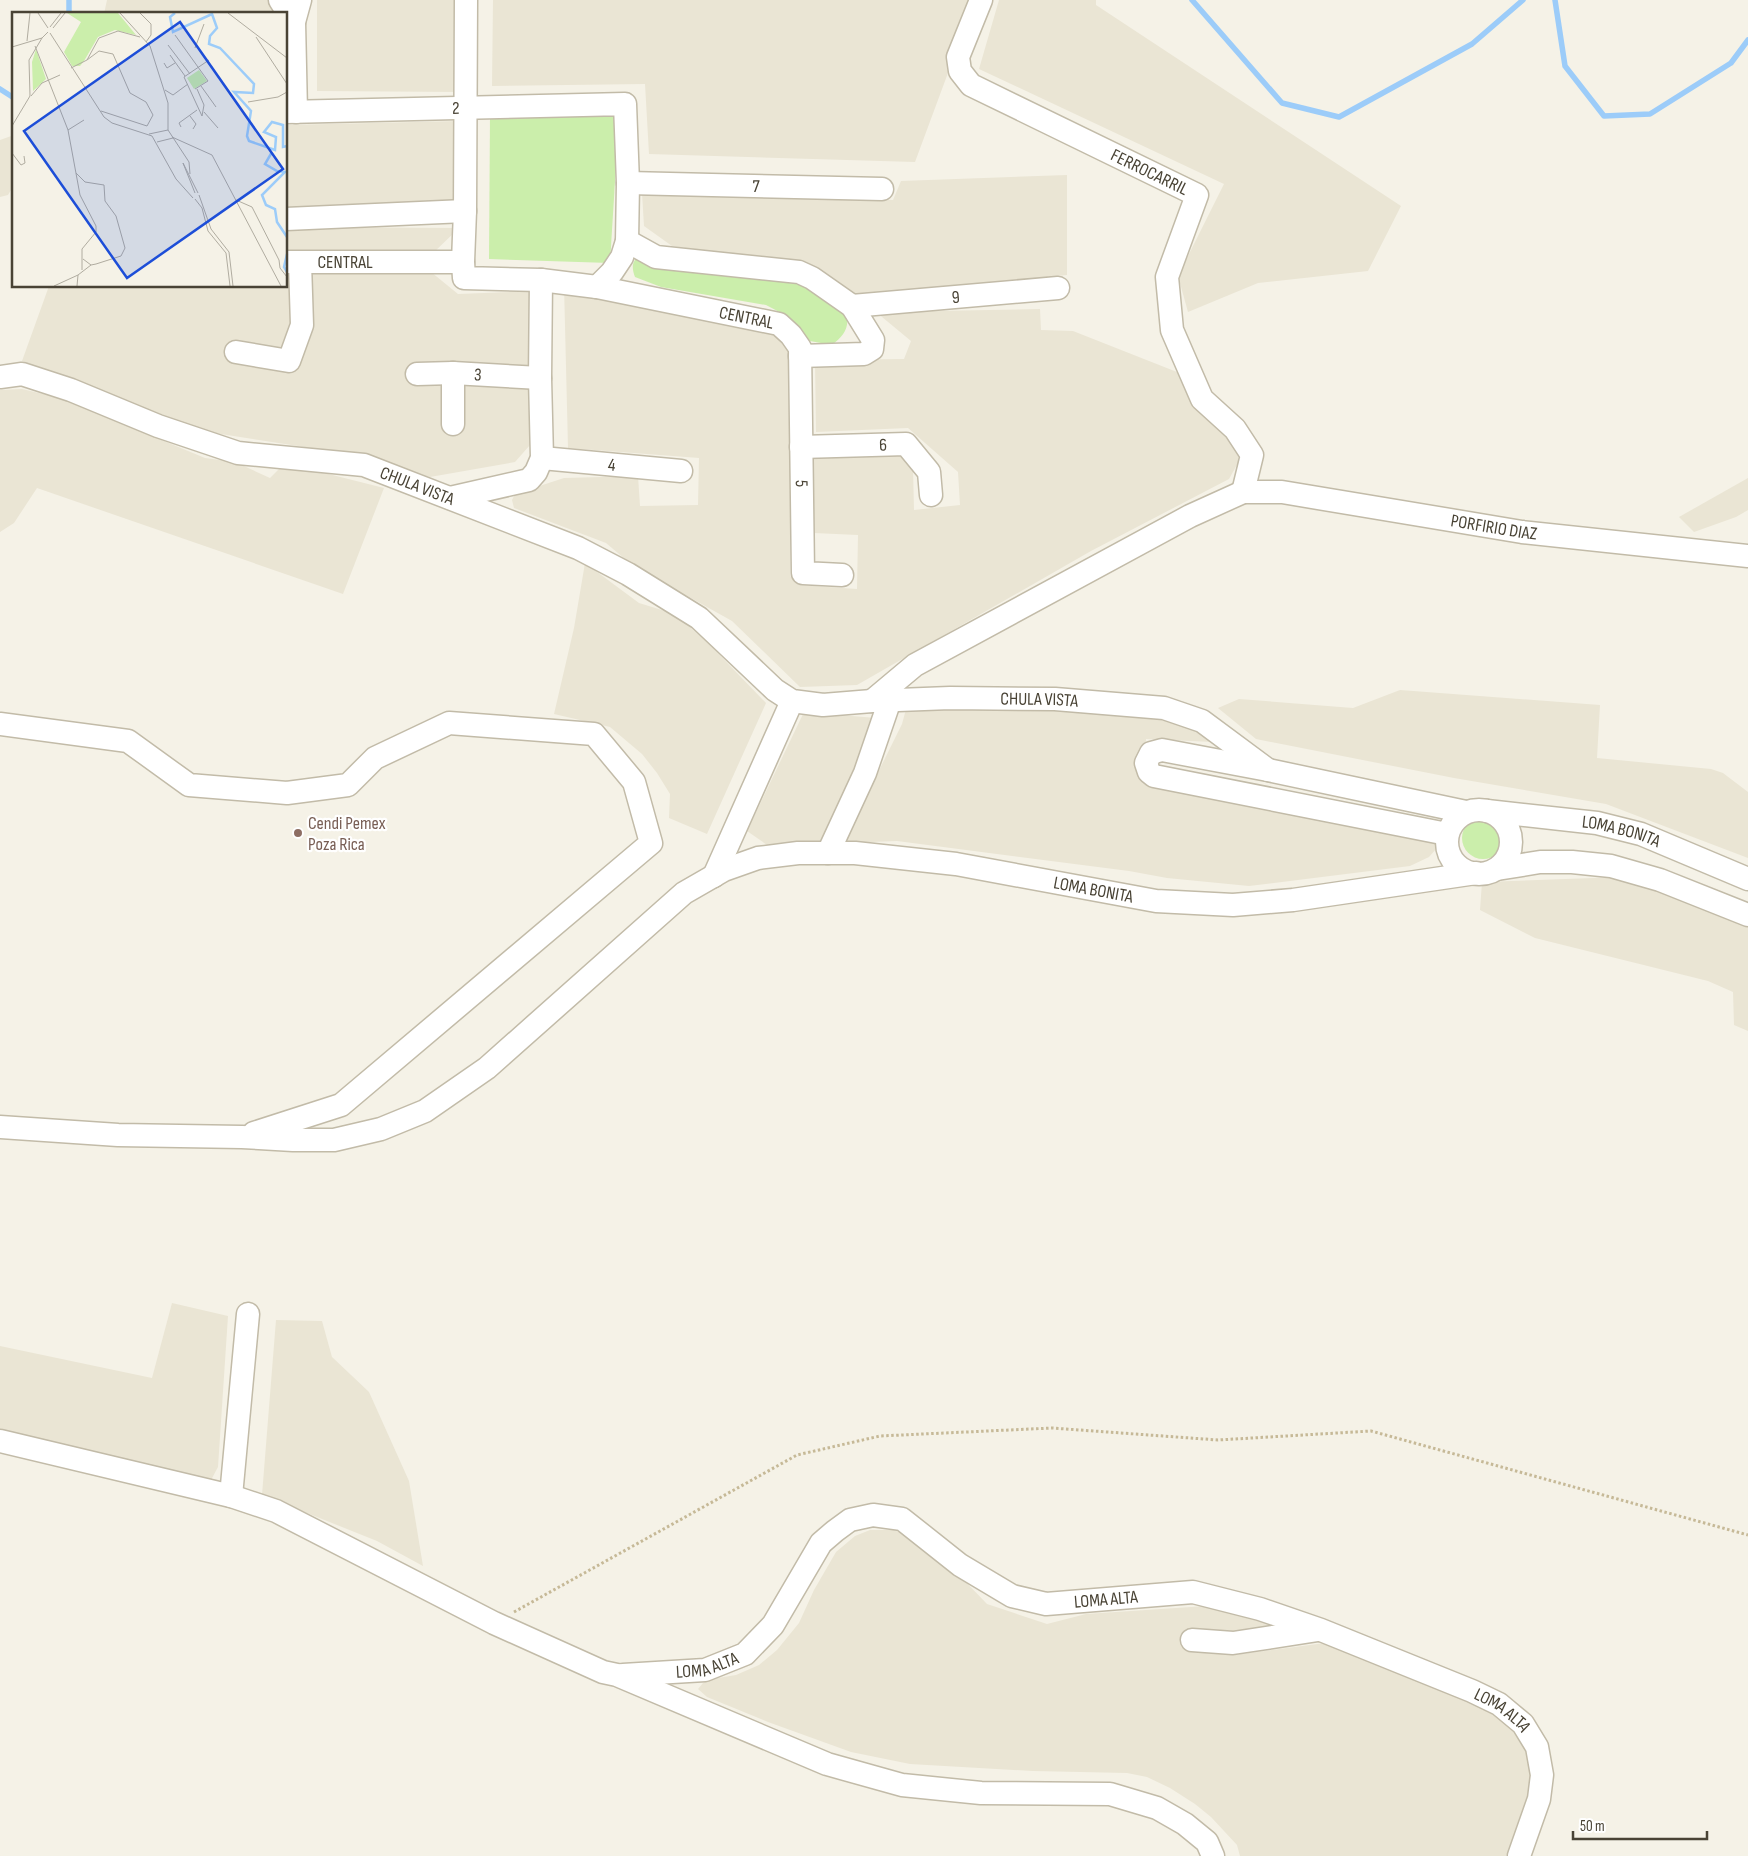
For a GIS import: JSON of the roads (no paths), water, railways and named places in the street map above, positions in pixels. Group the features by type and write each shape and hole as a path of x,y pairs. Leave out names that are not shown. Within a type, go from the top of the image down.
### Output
{"street":[{"path":"280,0 288,12"},
{"path":"291,112 294,22 300,0"},
{"path":"463,270 466,0"},
{"name":"FERROCARRIL","path":"981,0 958,57 960,72 971,85 1198,195 1167,277 1172,330 1202,399 1235,428 1252,455 1243,492"},
{"path":"288,13 294,22"},
{"name":"2","path":"291,112 625,104 628,183"},
{"path":"597,287 612,272 622,257 627,241 628,183"},
{"name":"7","path":"628,183 882,188"},
{"path":"288,219 465,211"},
{"path":"627,241 656,257 799,272 812,278 852,306 873,340 872,348 864,354 800,356"},
{"path":"236,352 290,361 302,325 293,262"},
{"name":"CENTRAL","path":"293,262 463,270 597,287 779,324 791,335 800,348 800,356"},
{"path":"450,498 529,480 536,472 542,458 540,378 541,280"},
{"name":"9","path":"852,306 1058,288"},
{"name":"5","path":"800,356 804,573 842,575"},
{"path":"453,372 453,424"},
{"name":"3","path":"417,374 453,372 540,378"},
{"name":"CHULA VISTA","path":"0,377 22,374 72,390 158,426 238,453 364,465 578,548 628,574 699,618 775,690 792,701 823,705 881,700 950,698 1055,699 1164,708 1202,722 1268,770"},
{"name":"6","path":"802,447 906,444 929,472 931,495"},
{"name":"4","path":"542,458 681,471"},
{"path":"828,853 864,773 881,700 916,665 1190,516 1243,492"},
{"name":"PORFIRIO DIAZ","path":"1243,492 1282,492 1522,532 1742,552"},
{"path":"714,876 792,701"},
{"path":"0,724 128,741 189,785 287,793 348,785 374,758 449,723 594,734 634,782 652,842 341,1105 242,1137"},
{"name":"LOMA BONITA","path":"1447,834 1154,776 1147,769 1146,763 1151,753 1162,750 1476,811 1597,823 1641,834 1748,879"},
{"path":"1476,811 1497,816 1505,824 1511,838 1510,854 1505,863 1486,871 1466,870 1456,864 1446,845 1450,825 1457,817 1476,811"},
{"name":"LOMA BONITA","path":"0,1127 118,1135 242,1137 293,1140 334,1140 381,1129 425,1111 487,1068 684,894 724,870 758,858 798,853 855,853 956,864 1156,901 1233,905 1293,900 1540,862 1572,862 1611,866 1660,880 1748,915"},
{"path":"232,1496 248,1314"},
{"name":"LOMA ALTA","path":"0,1440 232,1496 276,1510 494,1623 603,1672 617,1675 827,1764 902,1785 981,1793 1110,1794 1157,1808 1185,1824 1207,1842 1213,1856"},
{"name":"LOMA ALTA","path":"617,1675 705,1670 745,1654 773,1625 821,1544 850,1520 873,1515 902,1519 960,1565 1012,1596 1046,1604 1193,1592 1260,1609 1321,1630 1472,1690 1499,1704 1523,1724 1537,1748 1542,1775 1539,1799 1519,1856"},
{"path":"1192,1640 1233,1643 1321,1630"}],"waterway":[{"path":"69,0 69,12"},
{"path":"1192,0 1282,103 1339,117 1472,44 1523,0"},
{"path":"1555,0 1565,66 1604,116 1650,114 1731,63 1748,40"},
{"path":"0,89 12,97"}],"place":[{"name":"Cendi Pemex Poza Rica","path":"298,833"}]}
